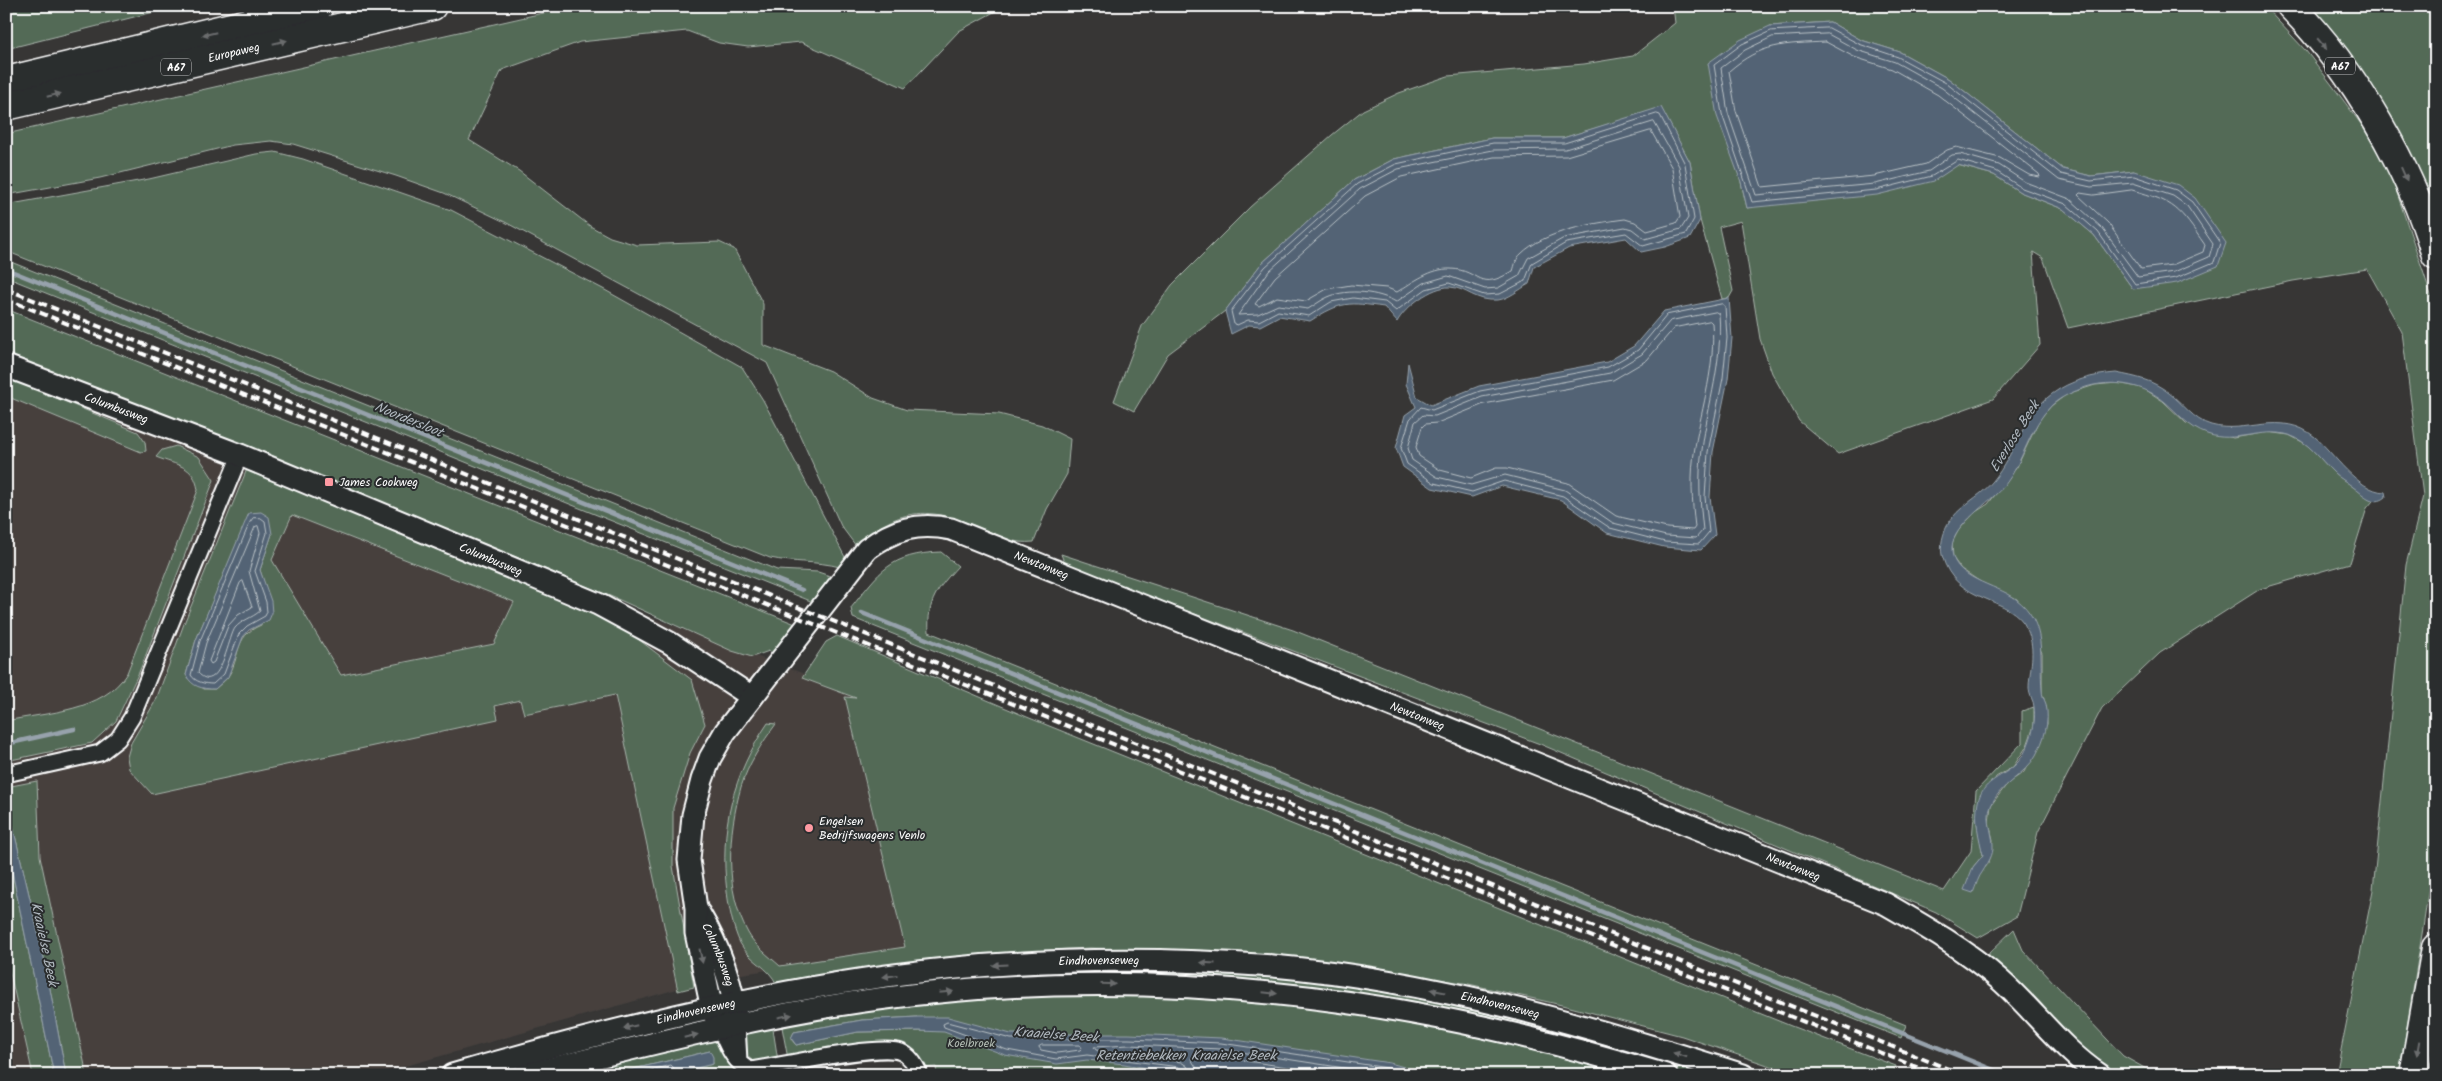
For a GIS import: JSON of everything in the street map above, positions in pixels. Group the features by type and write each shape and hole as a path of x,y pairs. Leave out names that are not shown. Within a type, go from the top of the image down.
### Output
{"highway":[{"name":"A67","path":"257,23 310,6"},
{"name":"Europaweg","path":"6,81 257,23 319,6"},
{"name":"Europaweg","path":"6,106 432,6"},
{"name":"A67","path":"2291,6 2347,74 2384,130 2429,230 2436,255"},
{"path":"2414,1075 2436,948"}],"street":[{"name":"Columbusweg","path":"6,366 240,455 598,604 670,643 752,697 725,732 710,758 692,815 689,860 696,908 696,933 712,1009 728,1027"},
{"path":"6,774 100,753 118,739 132,717 240,455"},
{"name":"Newtonweg","path":"752,697 867,548 901,529 934,525 951,529 1886,904 1937,933 2000,980 2058,1040 2100,1075"},
{"name":"Columbusweg","path":"696,908 709,930 730,983 735,1003 728,1027"},
{"name":"Eindhovenseweg","path":"452,1075 642,1024 735,1003 867,979 1002,965 1147,961 1274,966 1393,983 1491,1003 1581,1026 1743,1075"},
{"name":"Eindhovenseweg","path":"524,1075 728,1027 848,1003 919,994 1046,985 1165,985 1272,993 1431,1016 1565,1046 1666,1075"},
{"path":"728,1027 739,1061 743,1067 751,1070 877,1049 900,1052 914,1062 920,1075"}],"shaded area":[{"path":"6,370 244,467 856,693 908,949 716,978 374,1075 6,1075"}],"green space":[{"path":"6,6 178,6 6,49"},
{"path":"574,6 1005,6 959,31 905,88 801,42 748,47 719,43 687,31 580,42 502,70 469,140 519,171 590,226 610,237 637,245 719,242 734,249 763,304 763,345 830,371 873,398 907,410 999,414 1042,425 1070,439 1067,474 1047,509 1034,542 1009,540 967,522 949,517 918,514 903,516 888,523 872,532 856,546 841,526 767,363 505,222 444,193 396,176 293,144 271,141 233,145 100,178 6,195 6,134"},
{"path":"1673,6 2264,6 2306,51 2361,124 2391,175 2436,310 2436,837 2399,1075 2336,1075 2373,890 2406,565 2423,496 2402,332 2367,269 2293,281 2068,328 2043,258 2033,252 2040,345 1993,399 1838,454 1799,421 1772,373 1760,339 1741,221 1719,227 1733,291 1729,298 1722,299 1700,220 1690,162 1661,108 1563,138 1492,138 1394,159 1354,180 1261,264 1225,311 1168,354 1134,411 1114,401 1142,326 1172,285 1250,207 1363,110 1399,93 1448,76 1584,64 1633,56 1675,23","holes":["1830,22 1861,40 1900,52 1949,79 2063,169 2091,176 2134,171 2133,289 2094,235 2063,209 2020,192 1994,175 1957,165 1747,208 1741,182 1770,26"]},
{"path":"2298,6 2436,6 2436,239"},
{"path":"275,152 303,159 451,210 603,289 742,367 763,400 846,559 840,567 770,558 6,251 6,205 149,179 256,154"},
{"path":"6,260 777,570 818,572 833,577 813,602 6,277"},
{"path":"6,309 798,625 775,654 769,651 752,657 732,651 622,601 480,542 389,512 6,354"},
{"path":"6,377 138,432 145,442 146,451 141,452 6,396"},
{"path":"2117,383 2143,388 2163,401 2186,423 2233,438 2268,432 2289,435 2308,445 2334,473 2373,501 2367,508 2350,563 2260,589 2160,653 2102,708 2038,832 2017,916 1978,938 1936,912 1540,744 1065,565 1061,554 1293,630 1944,891 1971,851 1976,791 2022,743 2022,711 2034,707 2034,726 2027,746 2013,767 1996,777 1976,818 1983,855 1973,867 1981,872 1989,863 1993,840 1989,823 1991,805 2008,783 2024,772 2047,724 2046,706 2042,693 2042,653 2017,599 1982,583 1961,569 1953,558 1952,543 1958,531 1974,513 1988,504 2017,467 2039,420 2051,406 2067,394 2095,385"},
{"path":"176,446 199,457 214,480 140,670 116,721 92,743 6,761 6,721 56,712 89,703 104,696 117,686 127,673 198,490 196,482 189,471 156,457 162,450"},
{"path":"247,469 588,611 626,630 692,680 705,724 690,753 673,808 673,866 694,987 678,991 615,695 524,714 520,700 495,706 498,719 152,794 129,769 127,757 131,743 156,700 185,621","holes":["250,513 272,534 260,570 265,586 261,625 246,635 241,642 235,663 226,679 215,689 204,689 186,675 196,640","292,515 514,602 494,644 341,675 272,560"]},
{"path":"941,552 958,566 935,596 930,612 929,632 1906,1025 1901,1038 853,618 851,608 870,584 888,567 909,556"},
{"path":"837,636 1027,717 1791,1026 1896,1066 1893,1075 1797,1075 1682,1036 1566,1006 1464,983 1270,954 1090,948 1011,952 777,985 769,973 744,950 740,943 730,911 725,869 727,824 731,803 746,762 768,723 776,724 747,770 733,823 731,842 732,880 735,899 740,916 751,938 758,947 780,966 905,947 845,697 856,698 802,678 826,642"},
{"path":"37,781 40,856 87,1075 66,1075 45,962 9,810 6,811 6,787"},
{"path":"6,842 54,1075 33,1075 6,955"},
{"path":"2014,929 2023,950 2123,1056 2157,1075 2120,1075 2109,1068 2069,1037 1989,958 1989,953"},
{"path":"1051,968 1253,970 1442,997 1723,1075 1685,1075 1630,1058 1357,999 863,991 963,973"},
{"name":"Koelbroek","path":"1070,991 1271,999 1484,1034 1639,1075 937,1075 936,1067 922,1068 913,1051 788,1059 781,1022 928,999","holes":["917,1017 927,1031 858,1032 796,1045 791,1039 794,1032 862,1020"]},
{"path":"772,1023 778,1061 755,1063 744,1053 745,1038 749,1031"},
{"path":"704,1038 712,1040 726,1051 737,1075 667,1075 713,1064 710,1051 608,1075 546,1075"}],"water":[{"path":"1830,22 1861,40 1900,52 1949,79 2063,169 2091,176 2134,171 2178,185 2195,198 2226,243 2218,266 2177,283 2133,289 2094,235 2063,209 2020,192 1994,175 1958,165 1934,181 1877,195 1747,208 1741,182 1717,116 1708,63 1740,40 1770,26"},
{"path":"1661,107 1690,162 1700,220 1690,238 1665,247 1641,252 1626,238 1569,248 1534,267 1529,284 1506,298 1498,300 1483,299 1456,288 1443,288 1420,298 1406,310 1397,322 1384,307 1353,304 1338,306 1310,321 1279,316 1260,326 1249,325 1231,334 1225,311 1261,264 1354,180 1394,159 1492,138 1563,138"},
{"path":"1729,298 1732,338 1728,379 1713,452 1710,497 1715,535 1701,550 1664,547 1607,533 1561,500 1502,486 1472,497 1432,488 1403,467 1396,448 1405,415 1416,407 1406,384 1408,363 1417,397 1431,405 1479,386 1607,362 1634,346 1664,311"},
{"path":"2116,373 2157,385 2174,397 2188,411 2211,425 2237,427 2276,424 2302,429 2315,437 2356,478 2375,490 2385,492 2386,497 2377,501 2369,499 2335,474 2313,451 2296,438 2279,433 2238,437 2217,437 2207,434 2189,424 2157,396 2138,387 2106,383 2086,387 2068,394 2052,405 2038,423 2012,476 1999,492 1959,530 1952,547 1953,558 1958,567 1966,574 2016,599 2026,608 2033,619 2040,641 2042,692 2047,711 2046,731 2036,755 2025,769 2000,792 1991,806 1989,822 1993,844 1992,852 1973,893 1964,890 1973,867 1983,855 1977,822 1980,795 1987,785 2019,761 2027,747 2033,730 2035,714 2029,689 2032,645 2027,629 2020,618 2009,610 1971,592 1959,583 1949,571 1942,555 1943,536 1947,526 1957,512 1993,481 2026,424 2042,403 2059,389 2075,382 2099,375"},
{"path":"261,512 269,517 272,534 260,570 271,601 272,613 269,620 249,630 243,637 228,677 215,689 206,689 191,682 186,675 196,640 249,513"},
{"path":"9,810 45,962 66,1075 54,1075 6,842 6,811"},
{"name":"Retentiebekken Kraaielse Beek","path":"948,1017 1011,1034 1129,1034 1222,1038 1390,1063 1432,1075 1188,1075 1087,1060 1057,1064 1005,1055 944,1032 858,1032 796,1045 791,1038 794,1032 862,1020"},
{"path":"710,1051 713,1057 713,1064 667,1075 608,1075"}],"waterway":[{"name":"Noordersloot","path":"6,269 802,590"},
{"path":"862,613 2006,1075"},
{"name":"Kraaielse Beek","path":"6,744 74,729"}],"railway":[{"path":"6,289 1963,1075"},
{"path":"6,299 1936,1075"}],"place":[{"name":"James Cookweg","path":"329,482"},
{"name":"Engelsen Bedrijfswagens Venlo","path":"809,828"}],"water label":[{"name":"Everlose Beek","path":"2014,436"}]}
